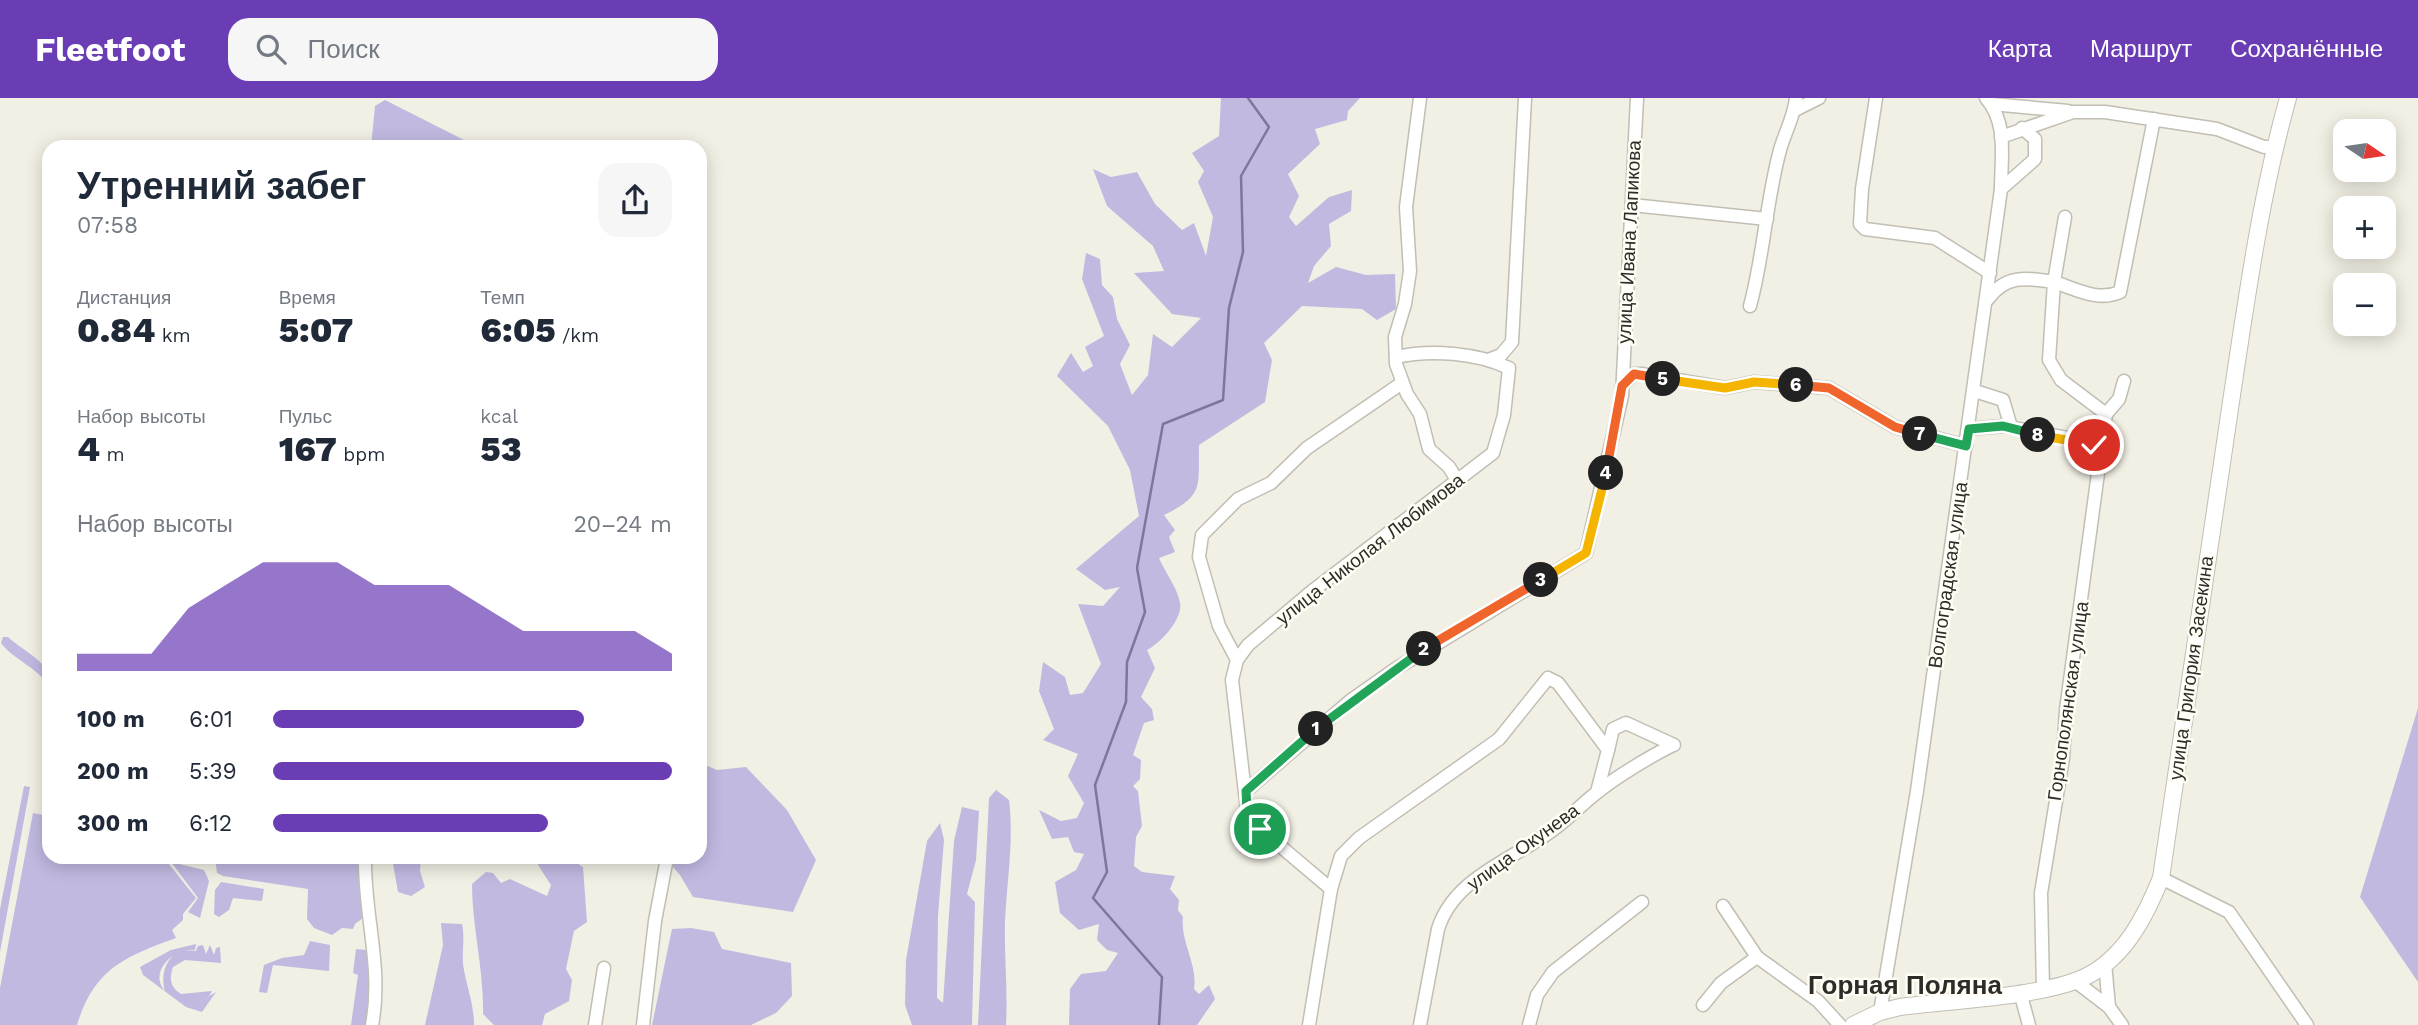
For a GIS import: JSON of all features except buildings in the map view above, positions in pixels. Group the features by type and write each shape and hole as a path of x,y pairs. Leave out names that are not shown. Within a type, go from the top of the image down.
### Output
{"main road":[{"name":"улица Григория Засекина","path":"1853,1025 1880,1012 2043,989 2075,981 2105,964 2137,930 2161,878 2197,616 2274,147 2288,98"}],"street":[{"path":"1420,98 1406,207 1410,271 1405,304 1395,337 1396,357 1402,383 1420,414 1429,449 1449,467 1457,480"},
{"path":"1396,357 1436,353 1487,360 1501,355 1512,342 1525,98"},
{"name":"улица Ивана Лапикова","path":"1246,791 1314,730 1396,668 1586,553 1609,460 1622,386 1637,98"},
{"path":"1750,306 1762,263 1780,150 1796,104 1819,98"},
{"path":"1877,98 1863,178 1860,224 1865,229 1935,238 1990,273"},
{"path":"1989,101 2073,112 2105,112 2217,129 2264,147 2274,147"},
{"name":"Волгоградская улица","path":"1880,1012 1903,886 1975,391 2001,189 1999,116 1989,101"},
{"path":"2001,137 2073,112"},
{"path":"1987,300 2009,280 2024,278 2054,282 2091,295 2110,296 2120,292 2154,119"},
{"path":"2001,189 2030,167 2035,159 2035,139 2022,128"},
{"path":"1632,205 1767,219"},
{"path":"2065,217 2054,282 2049,359 2061,380 2106,414 2119,399 2124,381"},
{"path":"1624,357 1629,369 1641,374"},
{"name":"улица Николая Любимова","path":"1237,660 1248,645 1493,453 1504,415 1509,368 1487,360"},
{"path":"1622,386 1634,374 1641,374 1725,388 1754,382 1829,388 1895,427 1966,446"},
{"path":"1331,889 1260,829 1247,810 1232,680 1237,660 1219,626 1199,557 1202,535 1238,499 1271,483 1307,448 1402,383"},
{"path":"1975,391 2003,400 2011,427"},
{"name":"Горнополянская улица","path":"2043,989 2041,893 2063,758 2066,710 2106,414"},
{"path":"1969,429 2011,427 2084,442 2094,445 2102,453"},
{"path":"1309,1025 1331,889 1341,856 1429,786 1499,739 1516,722 1548,678 1558,683 1608,750 1597,792"},
{"name":"улица Окунева","path":"1420,1025 1438,929 1450,904 1474,881 1554,829 1597,792 1673,745 1626,723 1613,729 1608,750"},
{"path":"365,864 365,889 378,977 372,1025"},
{"path":"643,1025 655,921 666,864"},
{"path":"2161,878 2230,912 2307,1025"},
{"path":"1529,1025 1537,995 1553,972 1642,902"},
{"path":"1723,906 1756,957 1818,1001 1840,1025"},
{"path":"1703,1004 1721,983 1756,957"},
{"path":"2105,964 2109,1007"},
{"path":"595,1025 604,968"},
{"path":"2075,981 2109,1007 2122,1025"},
{"path":"2020,992 2029,1025"}],"shaded area":[{"path":"1221,98 1360,98 1348,111 1347,120 1315,129 1320,144 1288,174 1299,196 1289,217 1296,226 1329,197 1352,190 1351,211 1329,224 1331,246 1314,266 1308,283 1336,267 1366,275 1395,274 1396,309 1377,320 1362,309 1302,306 1264,343 1272,360 1265,402 1199,445 1198,480 1193,495 1164,515 1175,530 1169,537 1175,552 1159,558 1177,592 1180,610 1169,631 1147,650 1155,668 1141,697 1152,709 1154,720 1144,723 1133,755 1141,760 1140,779 1133,786 1138,791 1142,826 1136,837 1134,866 1142,872 1175,876 1170,889 1179,900 1178,910 1183,917 1184,935 1194,971 1194,989 1199,994 1209,985 1215,999 1197,1025 1069,1025 1070,989 1081,974 1106,971 1118,953 1107,950 1097,940 1099,924 1079,930 1060,913 1055,882 1076,870 1084,854 1074,852 1068,837 1052,839 1039,810 1061,821 1077,818 1084,803 1068,776 1078,754 1043,740 1054,729 1039,691 1043,662 1065,677 1070,695 1083,693 1101,664 1078,604 1103,606 1120,587 1105,590 1076,569 1139,516 1130,470 1108,426 1057,376 1071,353 1083,372 1093,366 1085,347 1104,336 1082,279 1086,253 1100,259 1102,285 1113,297 1117,319 1130,345 1120,364 1132,395 1148,375 1153,334 1172,347 1201,318 1172,314 1134,273 1164,271 1153,246 1107,206 1093,169 1111,177 1137,172 1155,204 1182,230 1194,223 1206,256 1213,217 1198,182 1204,171 1192,153 1219,136"},
{"path":"385,100 464,140 372,140 375,106"},
{"path":"3,637 8,637 39,661 42,665 42,678 12,654 1,643"},
{"path":"2418,708 2418,982 2360,897"},
{"path":"707,766 717,770 746,767 787,810 816,860 793,912 693,897 670,864 707,864"},
{"path":"24,786 30,787 0,952 0,909"},
{"path":"996,790 1009,800 1010,815 1005,921 1006,1025 978,1025 989,798"},
{"path":"962,807 979,811 976,860 967,894 975,902 972,1025 912,1025 905,1005 906,960 927,841 940,823 944,840 938,916 937,998 943,1003 954,841"},
{"path":"33,813 42,815 42,864 169,864 196,898 183,914 183,920 172,930 176,938 126,959 102,978 92,990 77,1025 0,1025 0,988"},
{"path":"172,864 204,870 209,881 200,918 188,912 198,898"},
{"path":"216,864 357,864 363,918 353,929 342,928 332,935 314,928 307,919 308,889 217,873"},
{"path":"393,864 421,864 425,887 411,896 398,892"},
{"path":"578,864 583,867 587,922 574,931 566,969 572,980 569,1001 545,1014 542,1025 494,1025 483,1014 472,884 486,872 493,873 501,883 510,879 547,896 551,885 538,865"},
{"path":"221,882 264,889 262,901 233,898 229,910 219,917 214,914 215,890"},
{"path":"441,923 462,924 463,964 474,1025 425,1025 443,945"},
{"path":"691,928 714,932 722,949 791,963 792,996 776,1013 751,1025 652,1025 672,929"},
{"path":"310,941 330,945 329,971 273,965 267,993 259,992 264,965 282,958 304,955"},
{"path":"196,944 195,950 187,950 196,951 198,946 203,945 206,954 210,945 214,955 216,948 220,947 221,963 185,960 173,967 171,979 173,986 181,994 212,991 196,1004 216,992 202,1012 186,1007 143,975 140,967 171,950","holes":["172,957 164,975 165,991 160,976 161,969 166,962"]},
{"path":"356,949 366,950 371,955 368,1025 351,1025 358,975 353,973"}],"waterway":[{"path":"1159,1025 1162,977 1093,898 1107,872 1095,785 1126,702 1127,662 1145,612 1137,568 1163,424 1223,400 1229,308 1243,252 1241,176 1269,127 1248,98"}],"district":[{"name":"Горная Поляна","path":"1905,985"}],"route":[{"path":"1260,829 1247,810 1246,791 1306,737 1350,701 1423,650 1586,553 1609,460 1622,386 1634,374 1725,388 1754,382 1829,388 1895,427 1966,446 1969,429 2003,426 2094,445"}]}
